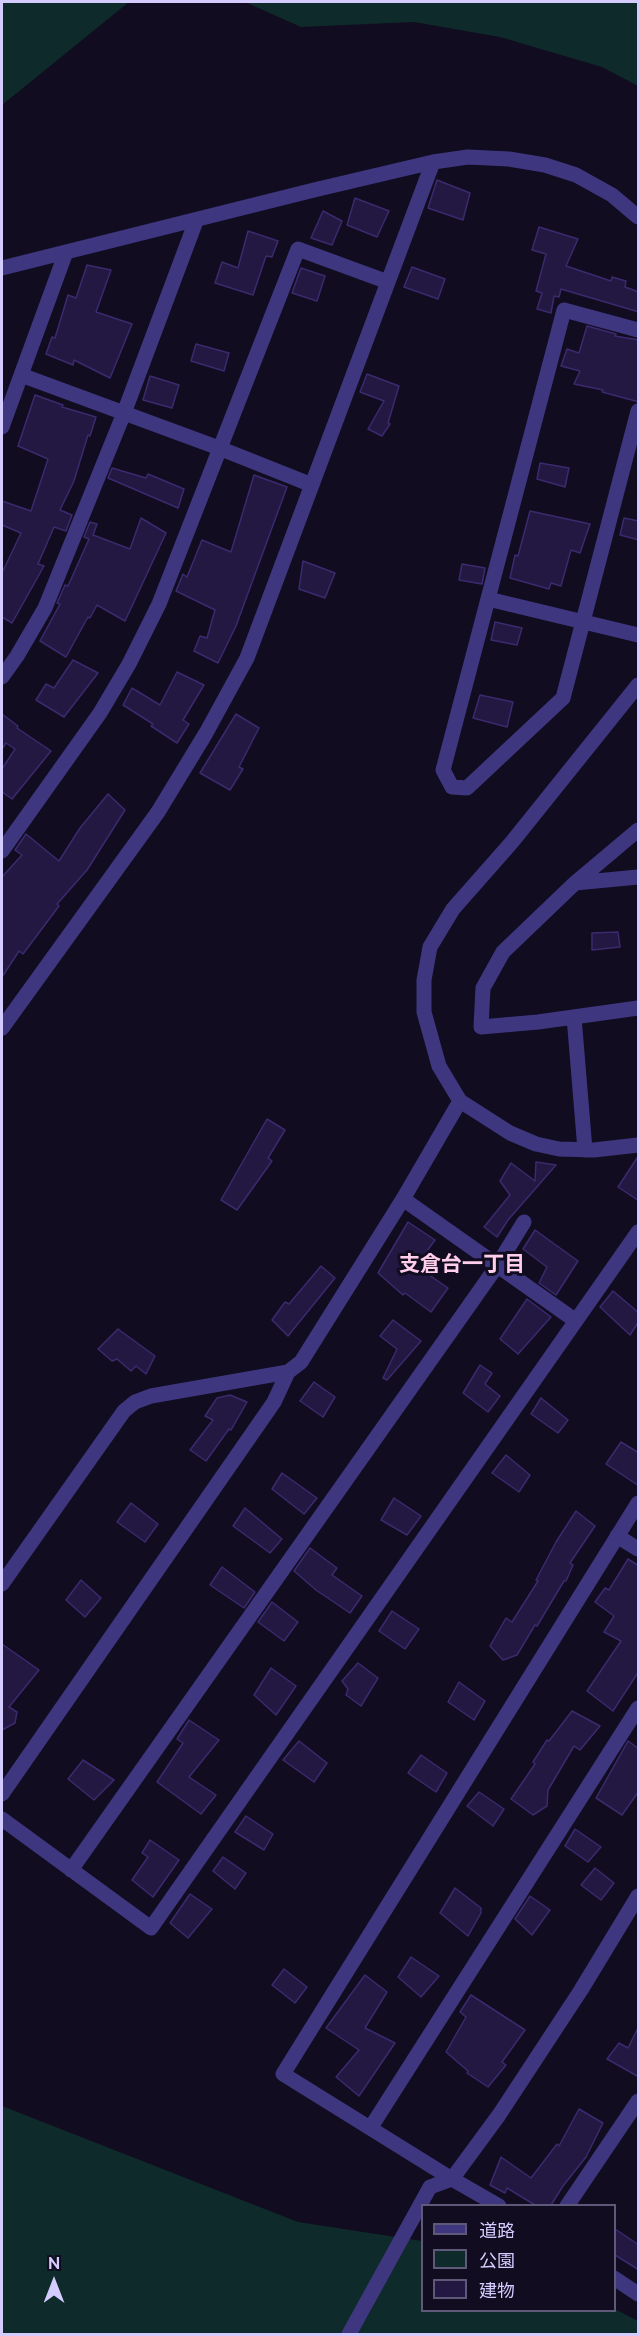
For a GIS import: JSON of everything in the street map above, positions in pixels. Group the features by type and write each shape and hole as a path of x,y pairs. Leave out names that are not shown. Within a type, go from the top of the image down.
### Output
{"street":[{"path":"2,268 433,162 468,157 509,159 545,165 576,175 612,195 639,217"},
{"path":"3,1025 158,812 206,734 247,658 433,162"},
{"path":"2,677 45,608 124,413 196,221"},
{"path":"2,851 100,713 129,664 159,604 298,249 388,282"},
{"path":"2,428 66,252"},
{"path":"639,330 564,310 443,770 452,787 467,788 563,698 639,411"},
{"path":"21,375 312,485"},
{"path":"488,599 639,635"},
{"path":"639,685 512,842 453,909 430,947 424,980 424,1012 439,1066 460,1101 510,1133 536,1144 559,1149 585,1150 639,1145"},
{"path":"639,830 575,883 503,952 483,988 481,1027 639,1008"},
{"path":"575,883 639,877"},
{"path":"574,1017 585,1150"},
{"path":"2,1794 274,1402 288,1372 301,1362 403,1199 460,1101"},
{"path":"403,1199 576,1321"},
{"path":"71,1870 497,1266 524,1222"},
{"path":"2,1819 151,1928 639,1232"},
{"path":"2,1584 124,1411 135,1402 151,1396 288,1372"},
{"path":"497,2204 452,2179 283,2074 639,1503"},
{"path":"617,1536 639,1549"},
{"path":"371,2127 639,1708"},
{"path":"349,2334 430,2187 452,2179 499,2115 639,1896"},
{"path":"568,2204 639,2101"},
{"path":"616,2278 637,2289"}],"green space":[{"path":"2,2 129,2 2,105"},
{"path":"245,2 638,2 638,86 602,67 500,37 414,22 301,27"},
{"path":"2,2106 298,2222 421,2241 421,2312 616,2312 616,2310 638,2321 638,2334 2,2334"}],"building":[{"path":"437,180 470,193 463,220 428,208"},
{"path":"355,198 389,211 377,237 347,225"},
{"path":"323,211 342,221 332,245 311,238"},
{"path":"539,227 578,239 566,266 611,281 612,277 626,281 625,287 639,292 639,312 561,289 559,297 554,296 551,313 537,309 542,293 536,291 546,254 532,250"},
{"path":"248,231 278,241 272,257 266,256 253,295 215,283 222,262 238,268"},
{"path":"87,265 111,270 96,312 132,324 110,378 74,360 73,365 46,354 52,337 55,338 68,295 76,298"},
{"path":"412,267 445,279 438,299 404,287"},
{"path":"301,268 325,276 317,301 292,293"},
{"path":"587,326 616,334 615,336 639,340 639,402 602,392 603,390 574,384 580,371 561,366 567,349 579,353"},
{"path":"196,344 229,353 224,371 191,361"},
{"path":"367,374 399,386 388,423 390,424 382,436 368,429 384,401 360,392"},
{"path":"150,376 179,385 172,408 143,400"},
{"path":"35,395 63,405 62,407 96,417 74,481 60,510 72,515 66,531 54,527 38,564 44,566 12,623 2,617 2,573 21,533 2,525 2,501 31,511 48,459 18,446"},
{"path":"540,463 569,468 565,487 537,479"},
{"path":"112,468 146,478 148,474 184,489 178,508 108,478"},
{"path":"254,475 287,487 236,626 218,663 194,651 200,636 207,638 215,610 176,591 183,574 187,577 202,540 231,552"},
{"path":"530,511 590,524 580,553 571,550 561,586 551,583 549,589 510,578"},
{"path":"141,518 166,533 125,621 97,605 66,657 40,641 60,604 57,603 65,585 68,586 89,539 84,537 90,522 97,524 93,535 130,549"},
{"path":"624,518 639,521 639,540 620,535"},
{"path":"303,561 335,573 325,598 299,589"},
{"path":"462,564 485,568 482,584 459,580"},
{"path":"495,622 522,628 517,645 491,640"},
{"path":"73,660 98,673 64,717 36,700 46,684 54,688"},
{"path":"177,672 204,685 183,720 189,724 177,743 123,705 132,688 160,705"},
{"path":"480,695 513,702 507,727 473,718"},
{"path":"2,714 18,726 17,728 51,751 12,799 2,792 2,769 15,749 6,743 2,749"},
{"path":"236,714 259,728 239,767 243,769 230,790 200,773"},
{"path":"108,794 125,810 87,870 57,904 59,906 23,954 19,951 2,977 2,877 22,855 15,850 26,834 59,861 80,828"},
{"path":"618,932 620,947 592,950 592,933"},
{"path":"267,1119 285,1130 268,1158 272,1161 237,1210 221,1200"},
{"path":"639,1155 639,1201 618,1187"},
{"path":"536,1162 556,1165 508,1220 497,1237 484,1227 510,1195 500,1181 511,1163 535,1181"},
{"path":"408,1222 435,1240 416,1266 448,1288 431,1312 405,1293 403,1295 378,1273"},
{"path":"535,1230 578,1261 556,1295 539,1283 547,1267 523,1249"},
{"path":"321,1266 335,1278 288,1336 272,1320 285,1302 289,1304"},
{"path":"613,1291 639,1313 639,1321 630,1335 600,1307"},
{"path":"527,1299 551,1317 518,1354 500,1339"},
{"path":"393,1320 421,1341 387,1380 383,1378 397,1349 380,1336"},
{"path":"118,1329 155,1356 146,1374 136,1366 131,1371 117,1359 112,1361 98,1349"},
{"path":"480,1365 492,1373 485,1384 500,1396 488,1412 463,1393"},
{"path":"314,1382 335,1397 323,1417 300,1401"},
{"path":"230,1395 247,1402 231,1430 229,1429 206,1461 190,1450 213,1420 205,1416 217,1398"},
{"path":"541,1398 568,1420 558,1433 531,1414"},
{"path":"621,1442 639,1453 639,1486 606,1464"},
{"path":"506,1455 530,1475 519,1492 492,1473"},
{"path":"282,1473 317,1498 304,1514 272,1489"},
{"path":"394,1498 421,1516 407,1535 381,1520"},
{"path":"131,1503 158,1524 145,1542 117,1522"},
{"path":"245,1508 282,1539 270,1553 233,1526"},
{"path":"576,1511 595,1526 570,1563 573,1565 566,1581 537,1626 535,1625 517,1655 503,1660 490,1646 506,1618 512,1622 538,1581 536,1580 556,1542"},
{"path":"310,1548 337,1568 332,1575 362,1596 350,1613 316,1590 294,1571"},
{"path":"628,1559 639,1566 639,1671 613,1711 587,1691 621,1641 604,1632 614,1616 595,1602 605,1588 609,1590"},
{"path":"222,1567 255,1592 244,1608 210,1585"},
{"path":"81,1580 101,1598 85,1617 66,1600"},
{"path":"272,1602 298,1622 284,1641 258,1622"},
{"path":"392,1611 419,1629 405,1649 379,1631"},
{"path":"2,1644 39,1670 9,1707 17,1712 15,1723 2,1730"},
{"path":"358,1663 378,1678 361,1706 346,1695 348,1689 342,1681"},
{"path":"271,1668 296,1686 276,1715 254,1695"},
{"path":"459,1682 485,1701 474,1720 448,1702"},
{"path":"572,1711 600,1726 580,1750 574,1746 548,1790 547,1806 533,1815 511,1799 535,1764 533,1762 547,1740 549,1741"},
{"path":"189,1720 219,1740 189,1777 216,1795 201,1814 157,1782 183,1743 177,1739"},
{"path":"299,1741 327,1763 314,1782 283,1760"},
{"path":"628,1741 639,1749 639,1791 622,1815 596,1798"},
{"path":"421,1755 447,1773 436,1792 408,1773"},
{"path":"83,1760 114,1780 94,1800 68,1779"},
{"path":"479,1792 504,1809 493,1826 467,1806"},
{"path":"246,1816 273,1834 264,1850 235,1832"},
{"path":"575,1829 601,1847 588,1862 565,1846"},
{"path":"150,1840 179,1860 153,1897 132,1880 148,1857 142,1853"},
{"path":"223,1857 246,1873 235,1889 213,1871"},
{"path":"595,1868 614,1883 601,1900 581,1885"},
{"path":"455,1888 481,1908 481,1913 468,1936 440,1913"},
{"path":"190,1894 212,1909 188,1938 170,1923"},
{"path":"530,1896 550,1910 532,1935 515,1919"},
{"path":"411,1957 439,1976 421,1997 398,1977"},
{"path":"284,1969 307,1987 295,2003 272,1985"},
{"path":"365,1975 387,1992 365,2028 395,2043 359,2096 336,2077 359,2050 326,2028"},
{"path":"471,1995 525,2030 502,2062 506,2065 488,2087 467,2073 468,2071 446,2052 466,2017 460,2012"},
{"path":"639,2026 639,2077 607,2059 619,2043 628,2048"},
{"path":"579,2109 603,2123 586,2157 552,2204 533,2204 507,2188 505,2193 490,2185 501,2157 531,2178 557,2144 559,2146"},
{"path":"616,2230 639,2245 639,2270 616,2256"}],"district":[{"name":"支倉台一丁目","path":"462,1265"}]}
